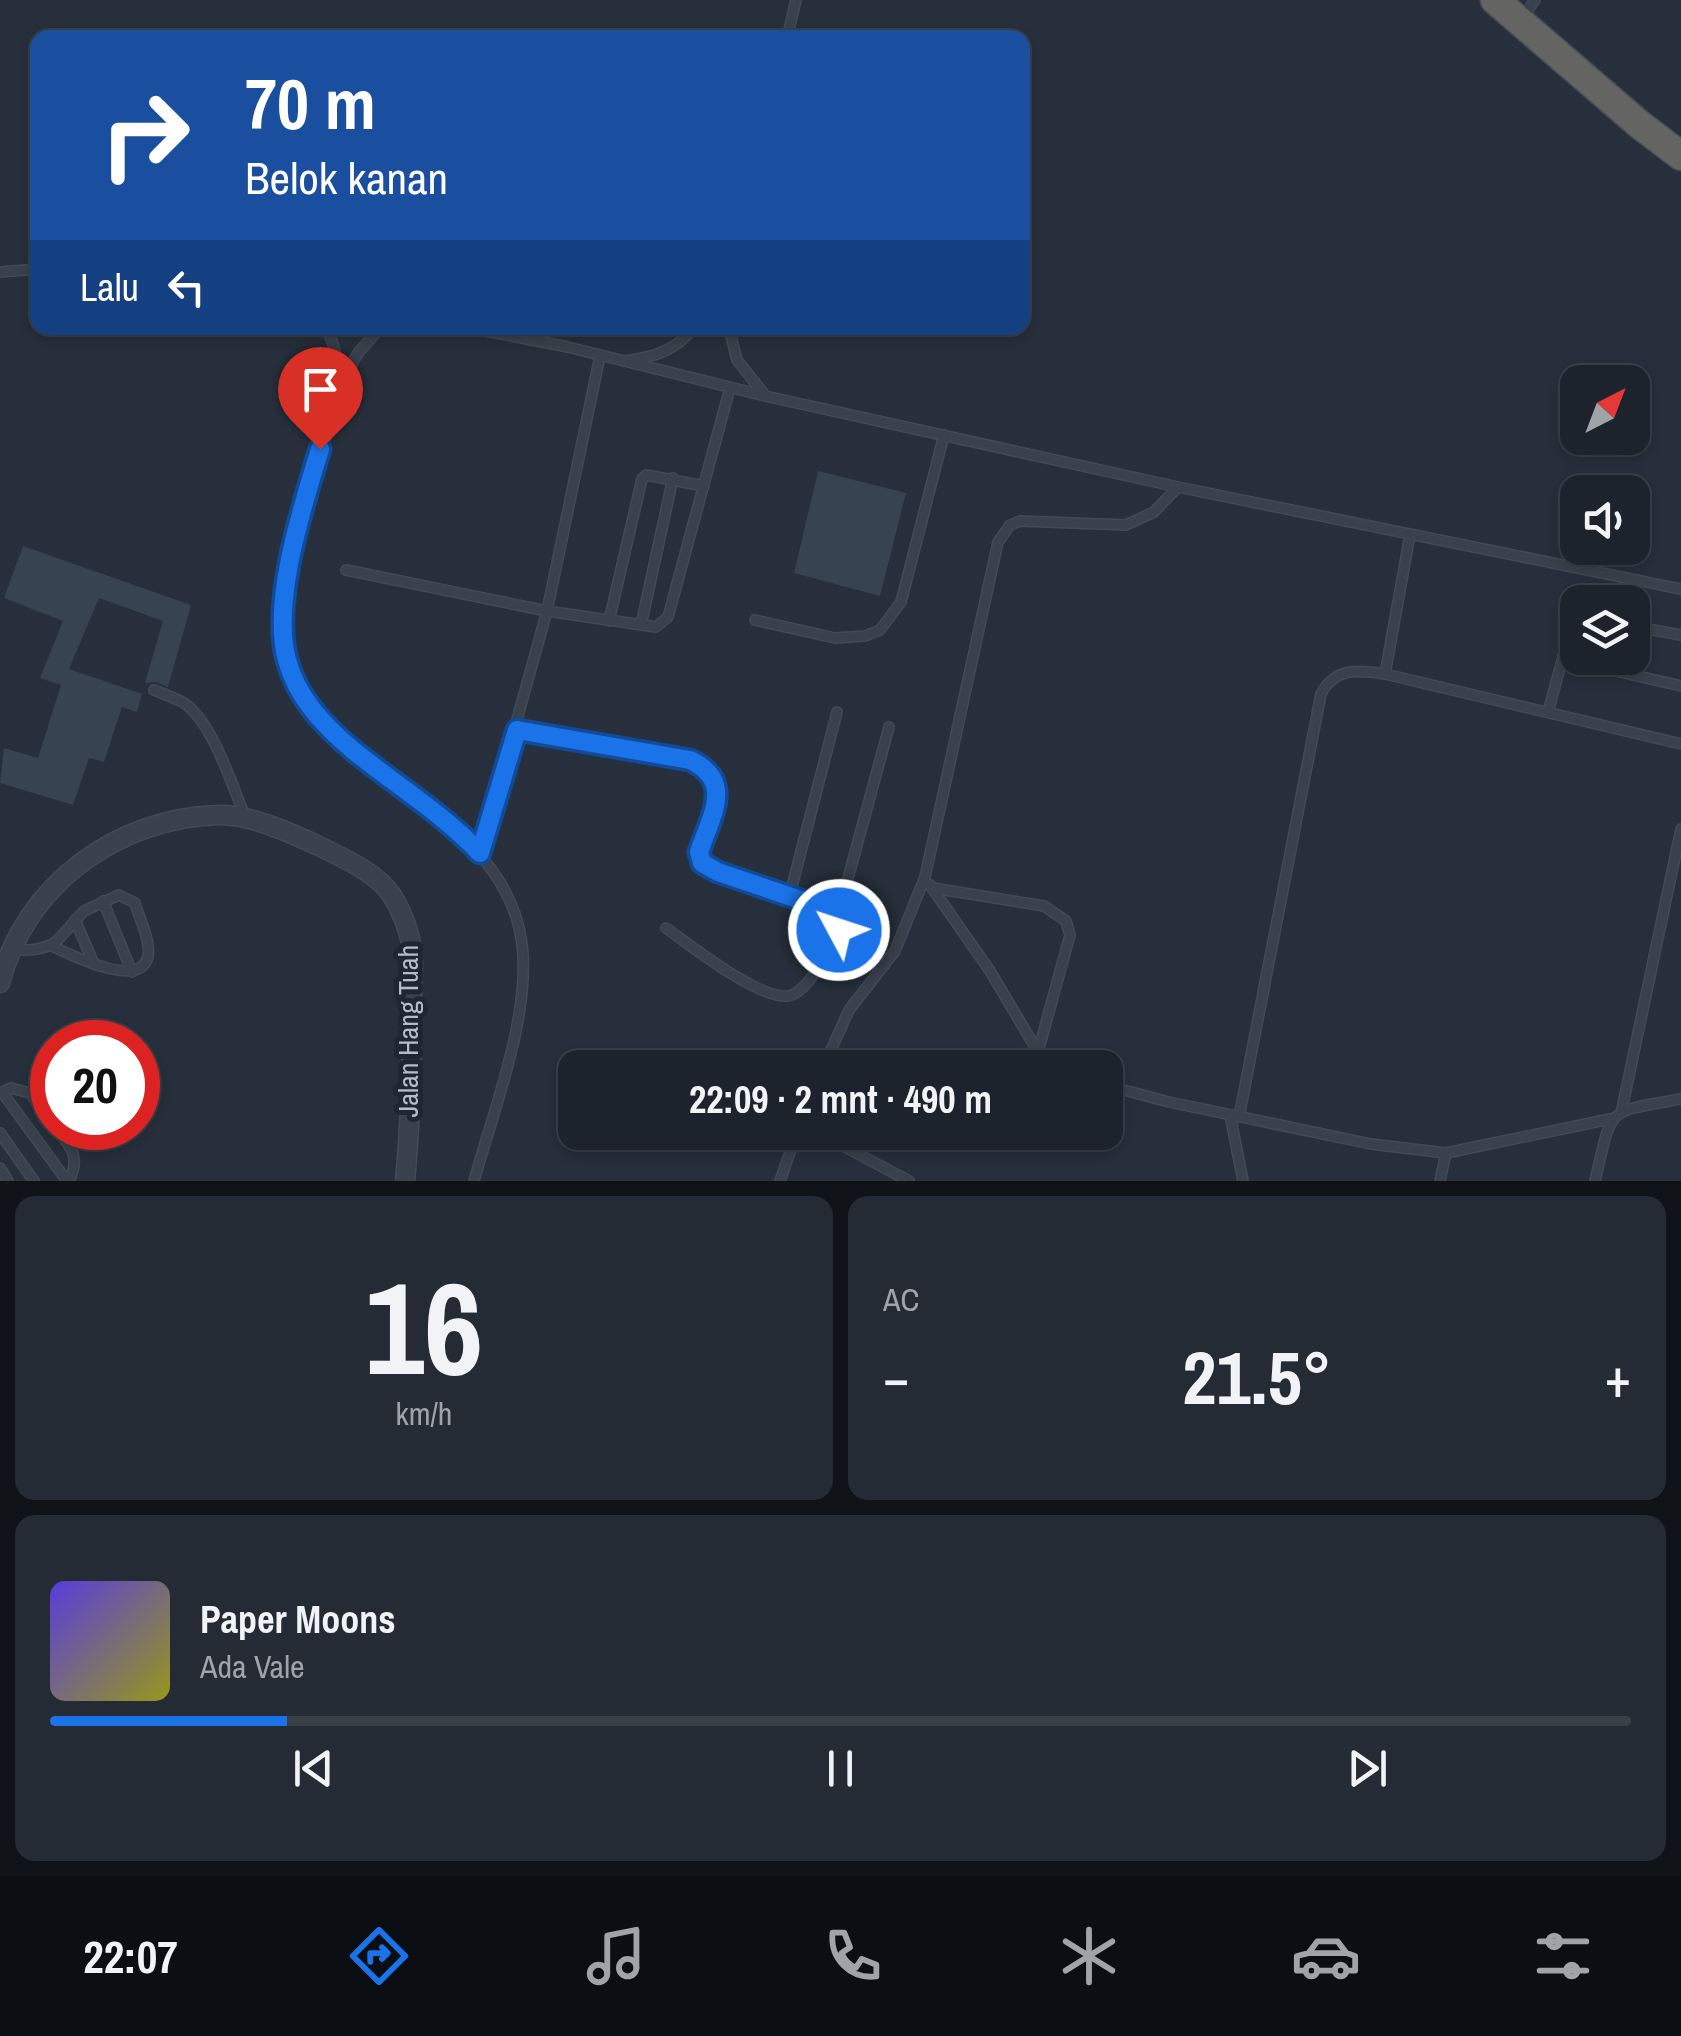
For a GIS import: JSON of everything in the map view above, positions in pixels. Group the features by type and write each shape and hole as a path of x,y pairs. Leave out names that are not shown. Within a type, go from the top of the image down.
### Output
{"highway":[{"path":"1495,0 1528,11 1639,124 1681,156"}],"street":[{"name":"Jalan Hang Tuah","path":"0,983 8,950 39,902 70,870 107,844 170,822 220,814 306,840 362,869 391,894 412,942 412,1084 405,1181"}],"lane":[{"path":"788,30 796,0"},
{"path":"0,272 30,270"},
{"path":"330,335 338,365 336,392 303,506 286,586 286,658 303,696 330,730 480,853 516,914 524,979 515,1031 474,1181"},
{"path":"336,392 358,353 374,335"},
{"path":"502,335 1178,487 1681,589"},
{"path":"622,362 660,354 687,335"},
{"path":"731,335 736,360 765,396"},
{"path":"480,853 548,611 600,356"},
{"path":"346,570 548,611 656,626 668,616 730,388"},
{"path":"755,620 835,638 866,636 880,630 901,602 944,436"},
{"path":"608,621 642,480 646,475 704,486"},
{"path":"641,624 673,478"},
{"path":"831,1050 849,1010 894,951 925,877 998,542 1004,532 1020,521 1126,526 1154,512 1178,487"},
{"path":"1385,674 1410,535"},
{"path":"1650,629 1681,635"},
{"path":"1548,712 1560,672"},
{"path":"1244,1181 1234,1116 1321,694 1328,682 1337,674 1385,674 1681,744"},
{"path":"1636,675 1681,685"},
{"path":"154,690 183,703 198,716 247,820"},
{"path":"789,898 838,712"},
{"path":"838,915 889,727"},
{"path":"517,730 690,760 702,766 712,774 718,788 699,852 702,863 841,918 839,930 818,969 799,991 789,996 768,992 726,971 666,928"},
{"path":"1622,1110 1681,829"},
{"path":"925,877 990,971 1037,1050"},
{"path":"932,888 1044,906 1066,920 1070,936 1039,1050"},
{"path":"8,950 44,949 74,920 103,900 119,895 135,903 148,958 143,967 132,972 94,964 50,946"},
{"path":"103,900 132,972"},
{"path":"74,920 94,964"},
{"path":"30,1093 11,1088 1,1093 68,1181 77,1160 73,1150"},
{"path":"1123,1089 1371,1144 1446,1153 1610,1119 1622,1110 1681,1099"},
{"path":"1595,1181 1610,1119"},
{"path":"0,1133 34,1181"},
{"path":"780,1181 791,1150"},
{"path":"851,1150 909,1181"},
{"path":"1440,1181 1446,1153"},
{"path":"0,1168 8,1181"}],"building":[{"path":"818,471 906,493 880,596 794,573"},
{"path":"23,546 191,605 168,687 145,683 163,621 99,598 69,669 142,694 137,712 122,707 104,762 89,758 73,805 0,783 4,748 38,758 61,685 40,678 63,621 4,598"}],"route":[{"path":"320,449 297,533 283,625 286,658 296,683 311,709 330,730 480,853 517,730 690,760 712,774 718,788 699,852 702,863 833,911 841,918 839,930"}]}
